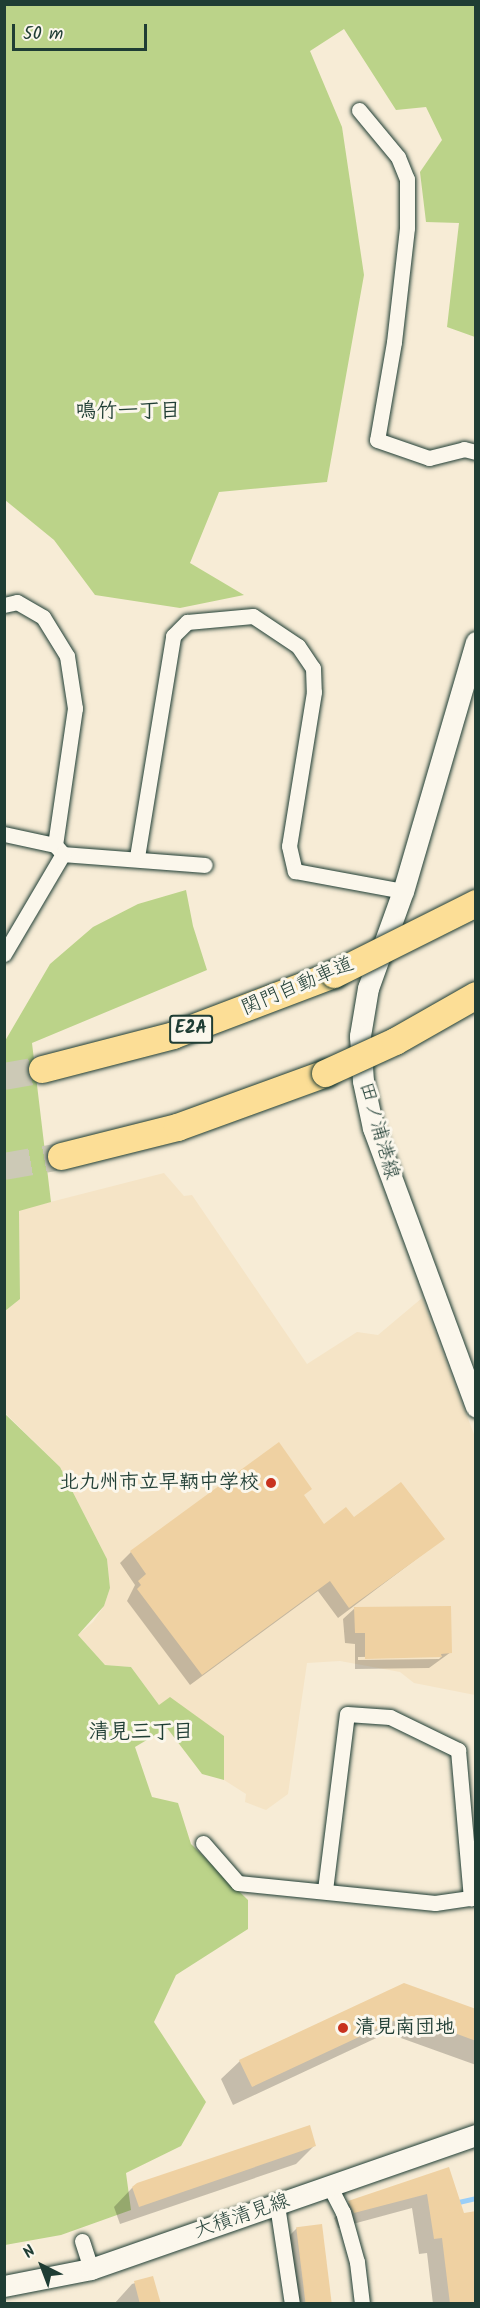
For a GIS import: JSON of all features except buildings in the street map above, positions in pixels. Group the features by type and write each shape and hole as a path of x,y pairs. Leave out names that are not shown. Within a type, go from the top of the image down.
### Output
{"highway":[{"name":"関門自動車道","path":"42,1069 173,1035 334,974 476,903"},
{"path":"61,1156 177,1126 325,1073 394,1041 476,995"}],"main road":[{"name":"田ノ浦港線","path":"476,642 403,891 368,988 360,1036 363,1081 373,1128 476,1407"},
{"name":"大積清見線","path":"4,2286 91,2269 476,2135"}],"street":[{"path":"358,110 398,157 407,179 407,228 397,319 376,440 429,458 465,449 476,452"},
{"path":"4,605 17,602 43,617 67,657 75,708 59,849 4,954"},
{"path":"137,857 174,636 187,622 254,616 298,646 313,668 314,692 289,846 295,871 403,891"},
{"path":"4,834 59,849 205,865"},
{"path":"203,1843 238,1883 326,1890 435,1904 473,1897 458,1750 390,1717 347,1714 326,1890"},
{"path":"330,2187 343,2212 357,2262 362,2304"},
{"path":"277,2205 292,2304"},
{"path":"82,2241 91,2269"}],"shaded area":[{"name":"北九州市立早鞆中学校","path":"164,1173 184,1196 192,1195 307,1364 357,1332 378,1335 422,1298 475,1437 475,1695 414,1683 400,1672 340,1661 307,1663 288,1794 266,1810 245,1802 246,1794 224,1780 224,1736 159,1705 131,1667 105,1665 78,1635 93,1622 104,1606 110,1588 107,1559 60,1467 5,1413 5,1311 20,1299 19,1210"}],"green space":[{"path":"4,5 475,5 475,337 447,327 459,223 426,222 420,172 442,140 426,107 396,110 344,29 310,51 342,127 364,275 327,482 219,492 190,563 244,595 180,608 95,595 54,540 5,500"},
{"path":"186,890 193,926 207,970 32,1043 51,1202 19,1211 20,1299 5,1311 5,1041 50,964 93,927 138,904"},
{"path":"4,1413 60,1467 107,1559 110,1588 104,1606 78,1635 105,1665 131,1667 159,1705 170,1697 224,1736 224,1780 202,1774 167,1728 135,1747 152,1797 178,1803 191,1844 248,1900 248,1929 176,1975 154,2022 206,2102 181,2146 126,2173 131,2210 61,2235 5,2245"}],"waterway":[{"path":"454,2203 476,2198"}],"tunnel":[{"path":"4,1076 42,1069"},
{"path":"4,1166 61,1156"}],"place":[{"name":"北九州市立早鞆中学校","path":"271,1483"},
{"name":"清見南団地","path":"343,2028"}],"district":[{"name":"鳴竹一丁目","path":"128,412"},
{"name":"清見三丁目","path":"141,1733"}]}
